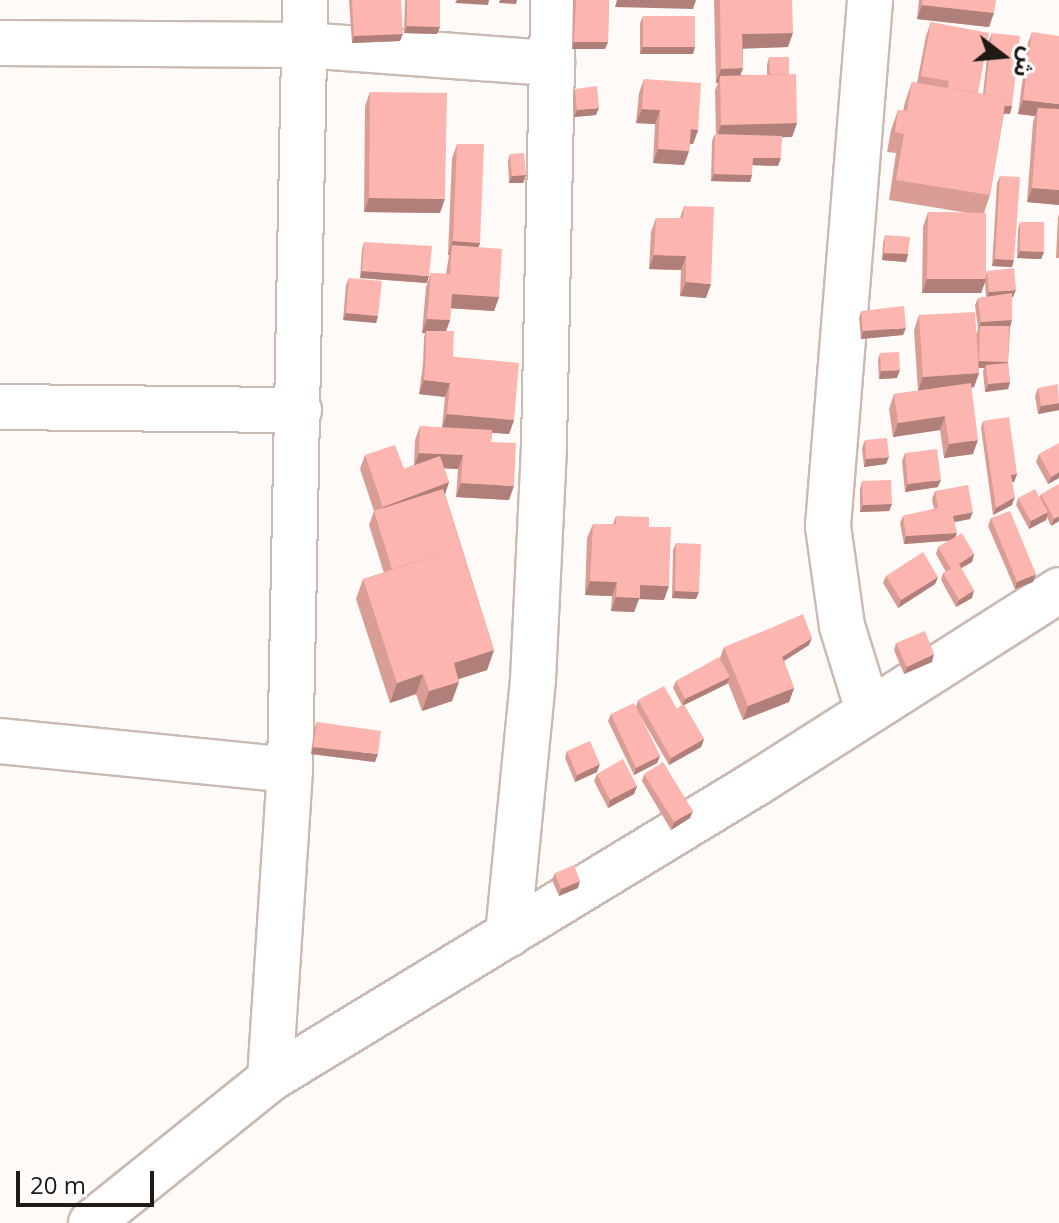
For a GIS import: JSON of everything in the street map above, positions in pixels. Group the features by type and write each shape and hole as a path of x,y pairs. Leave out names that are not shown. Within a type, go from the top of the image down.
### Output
{"street":[{"path":"270,1079 290,770 305,0"},
{"path":"508,935 533,680 553,0"},
{"path":"868,710 842,626 828,526 870,0"},
{"path":"0,43 304,45 552,63"},
{"path":"0,407 299,410"},
{"path":"91,1223 270,1079 508,935 1059,590"},
{"path":"0,741 290,770"}],"building":[{"path":"352,0 401,0 403,34 354,36"},
{"path":"407,0 440,0 440,27 407,26"},
{"path":"576,0 609,0 608,42 574,42"},
{"path":"720,0 792,0 793,33 742,34 743,68 721,69"},
{"path":"923,0 996,0 994,13 922,5"},
{"path":"643,16 695,16 695,47 643,47"},
{"path":"931,22 989,33 978,93 948,88 949,81 921,76"},
{"path":"1032,32 1059,36 1059,104 1023,100"},
{"path":"992,33 1020,36 1012,106 1005,106 1006,98 985,94"},
{"path":"769,57 789,57 789,74 770,74"},
{"path":"796,74 797,123 721,125 720,76"},
{"path":"644,79 701,83 698,130 691,129 689,151 658,149 660,110 642,109"},
{"path":"912,82 1006,98 990,195 896,180 904,134 895,132 898,110 907,111"},
{"path":"597,86 599,108 577,110 575,89"},
{"path":"370,92 447,93 445,199 369,198"},
{"path":"1038,108 1059,109 1059,190 1032,188"},
{"path":"715,134 782,136 781,158 753,158 752,175 714,174"},
{"path":"457,144 484,144 480,243 453,241"},
{"path":"524,153 526,175 512,176 510,154"},
{"path":"1000,176 1020,177 1014,260 995,259"},
{"path":"684,206 714,207 711,284 686,282 686,256 654,255 656,218 683,218"},
{"path":"928,212 986,213 986,279 927,279"},
{"path":"1020,222 1044,222 1044,252 1020,251"},
{"path":"885,235 910,237 908,254 884,253"},
{"path":"364,242 432,246 429,276 362,271"},
{"path":"452,245 502,249 499,297 452,294 450,320 427,319 431,273 450,274"},
{"path":"1014,268 1016,290 989,292 987,271"},
{"path":"349,278 382,281 378,316 346,313"},
{"path":"1012,293 1012,320 981,322 978,298"},
{"path":"904,306 906,328 863,331 861,311"},
{"path":"975,312 979,373 923,377 919,315"},
{"path":"980,326 1009,326 1008,362 979,361"},
{"path":"426,331 454,331 453,357 426,354"},
{"path":"899,352 900,370 881,371 880,353"},
{"path":"426,354 519,363 514,420 447,414 450,383 424,380"},
{"path":"1008,363 1010,382 988,384 986,365"},
{"path":"971,383 978,440 949,444 945,416 898,423 894,394"},
{"path":"1058,384 1059,403 1041,406 1038,388"},
{"path":"1009,417 1017,474 1011,475 1015,497 996,508 983,421"},
{"path":"420,426 492,430 491,442 516,443 514,486 461,483 463,455 419,453"},
{"path":"887,438 889,457 866,459 865,440"},
{"path":"1059,443 1059,472 1051,477 1039,454"},
{"path":"395,445 404,469 440,456 449,482 383,507 365,455"},
{"path":"937,449 941,480 908,484 905,453"},
{"path":"891,480 892,504 863,505 862,481"},
{"path":"1059,484 1059,516 1054,519 1041,494"},
{"path":"968,485 973,512 953,516 957,533 906,536 903,516 938,508 935,491"},
{"path":"443,489 461,547 392,569 374,511"},
{"path":"1035,489 1048,512 1031,521 1018,498"},
{"path":"1010,511 1036,574 1017,582 991,518"},
{"path":"616,516 649,517 649,527 671,527 669,586 640,585 640,598 616,597 617,582 590,581 593,524 616,524"},
{"path":"962,533 974,554 959,564 974,590 959,600 943,573 951,569 938,547"},
{"path":"676,543 701,544 699,592 675,591"},
{"path":"461,547 494,650 454,663 459,682 429,691 423,674 397,683 363,579"},
{"path":"923,552 938,577 901,600 886,576"},
{"path":"803,614 812,638 782,657 771,628"},
{"path":"771,628 794,688 748,706 724,647"},
{"path":"925,631 934,654 907,667 896,643"},
{"path":"719,657 730,677 685,699 676,681"},
{"path":"664,686 677,709 683,704 704,739 671,758 638,700"},
{"path":"634,703 660,756 636,768 611,714"},
{"path":"317,722 381,731 378,754 313,747"},
{"path":"590,741 600,764 577,775 567,751"},
{"path":"623,759 637,786 610,800 597,774"},
{"path":"663,762 693,811 674,822 644,774"},
{"path":"574,865 580,881 561,889 555,873"}]}
